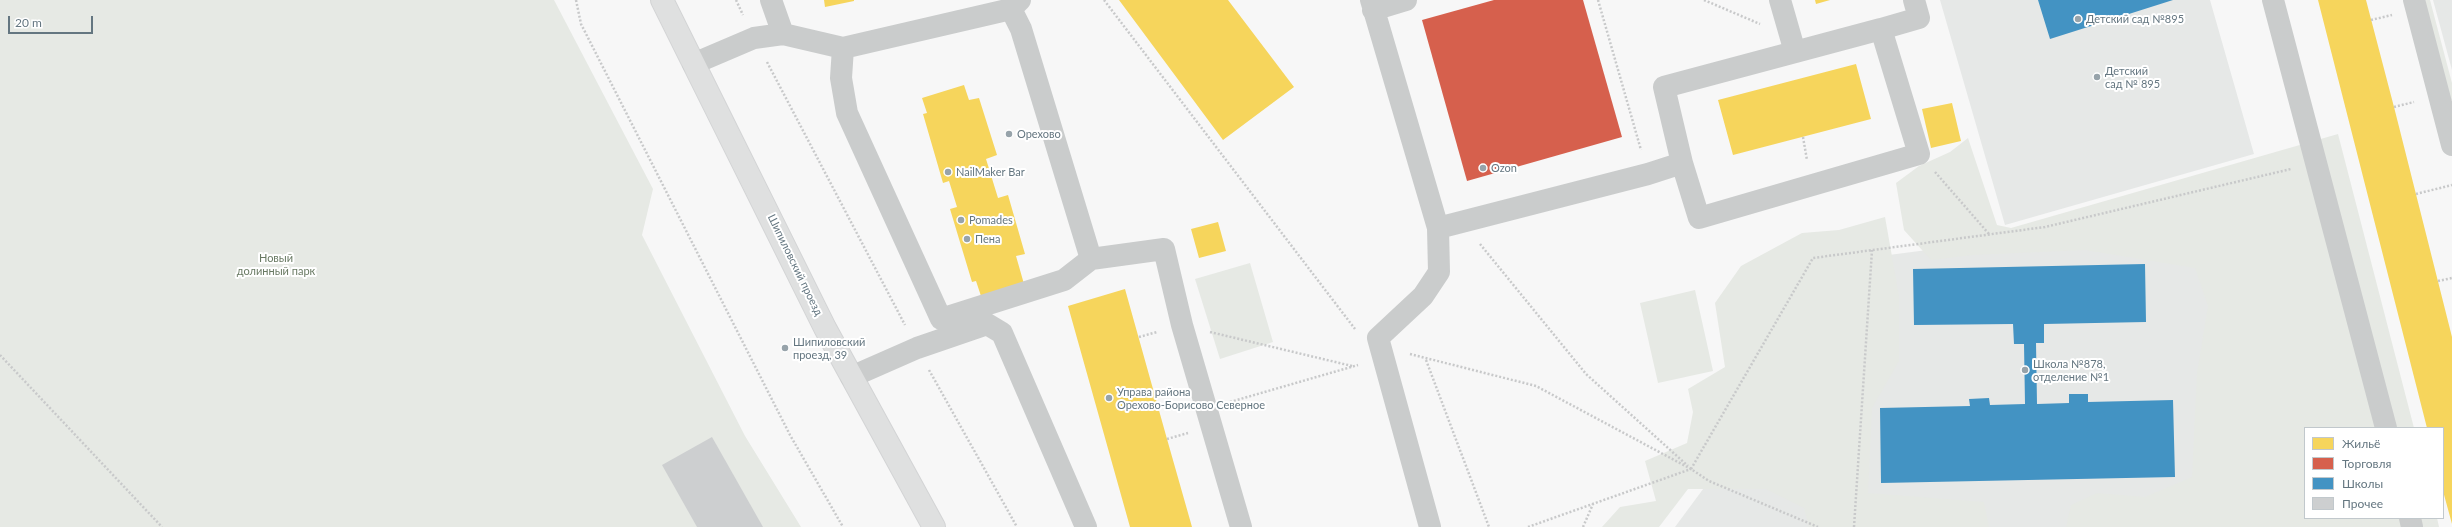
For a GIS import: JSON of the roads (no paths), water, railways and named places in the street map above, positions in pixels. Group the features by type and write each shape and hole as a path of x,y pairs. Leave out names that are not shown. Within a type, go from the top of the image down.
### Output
{"main road":[{"name":"Шипиловский проезд","path":"662,0 851,377 934,527"}],"lane":[{"path":"771,0 783,34"},
{"path":"1406,0 1372,5 1438,228 1439,272 1423,296 1378,338 1430,527"},
{"path":"1780,0 1792,43"},
{"path":"1882,29 1919,154 1699,218 1682,163 1664,87 1792,43 1882,29 1919,18 1914,0"},
{"path":"2273,0 2386,427"},
{"path":"2414,0 2452,145"},
{"path":"693,64 754,38 783,34 843,48 1015,5 1020,29 1091,259"},
{"path":"843,48 842,78 847,113 941,319 1064,280 1091,259 1164,250 1182,325 1241,527"},
{"path":"1438,228 1648,174 1682,163"},
{"path":"851,377 917,348 987,324 1002,333 1086,527"}],"place":[{"name":"Детский сад №895","path":"2078,19"},
{"name":"Детский сад № 895","path":"2097,77"},
{"name":"Орехово","path":"1009,134"},
{"name":"Ozon","path":"1483,168"},
{"name":"NailMaker Bar","path":"948,172"},
{"name":"Pomades","path":"961,220"},
{"name":"Пена","path":"967,239"},
{"name":"Шипиловский проезд, 39","path":"785,348"},
{"name":"Школа №878, отделение №1","path":"2025,370"},
{"name":"Управа района Орехово-Борисово Северное","path":"1109,398"}],"park label":[{"name":"Новый долинный парк","path":"276,264"}]}
